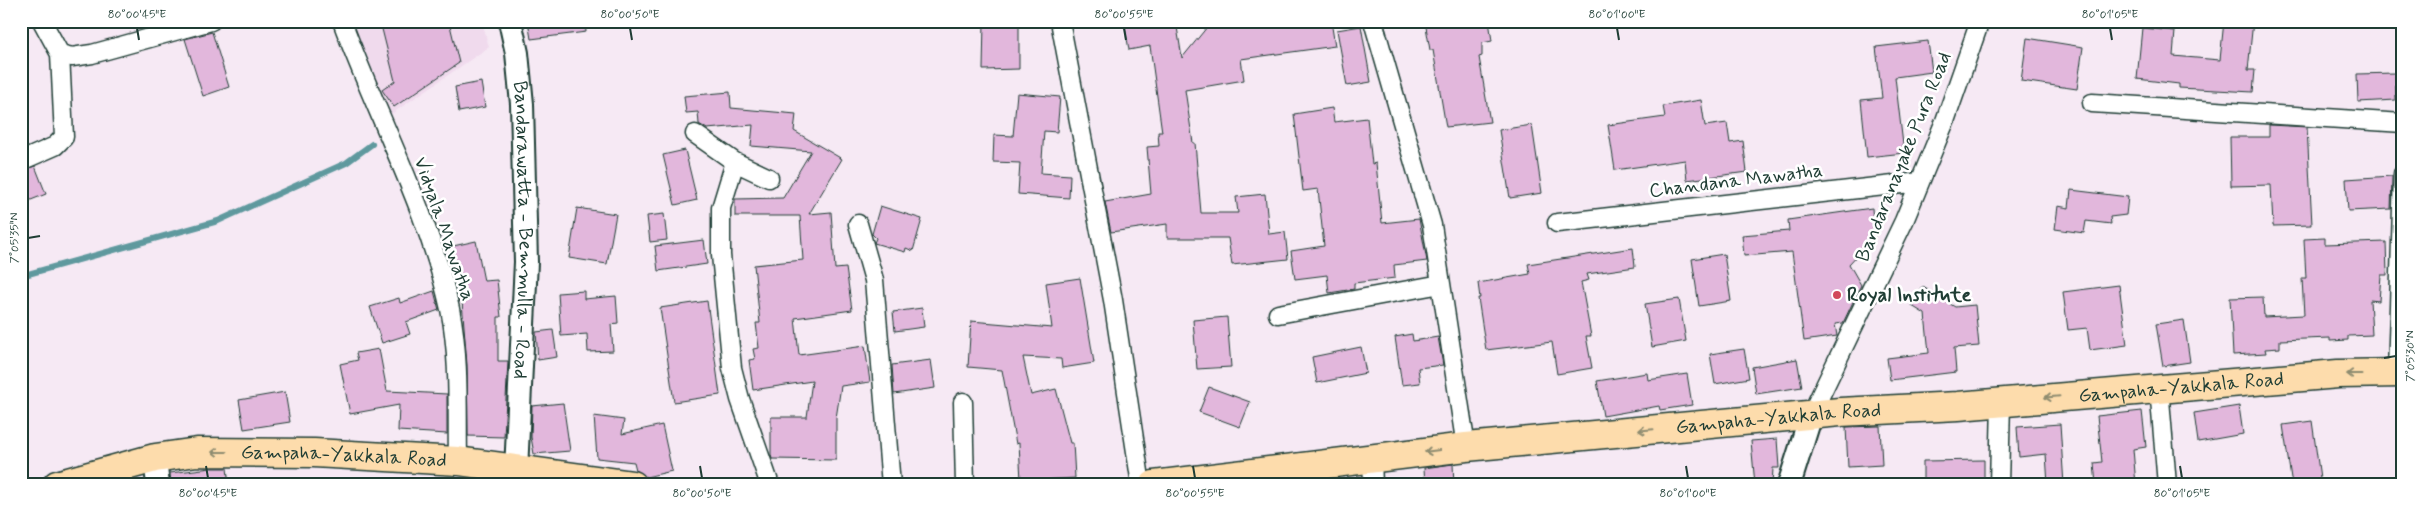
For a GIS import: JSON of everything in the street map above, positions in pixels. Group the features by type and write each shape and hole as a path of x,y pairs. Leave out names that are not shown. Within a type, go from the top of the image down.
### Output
{"highway":[{"name":"Gampaha-Yakkala Road","path":"1154,485 1372,472 1466,447 1811,415 2001,402 2159,387 2338,374 2400,373"},
{"name":"Gampaha-Yakkala Road","path":"57,485 155,458 197,452 295,452 458,461 504,474 633,485"}],"street":[{"path":"21,161 55,146 64,137 60,54 42,21"},
{"path":"60,54 72,57 92,54 211,21"},
{"name":"Vidyala Mawatha","path":"342,21 363,78 419,212 450,310 456,357 458,461"},
{"name":"Bandarawatta - Bemmulla - Road","path":"504,474 526,262 522,104 517,53 510,21"},
{"path":"1060,21 1112,300 1141,485"},
{"path":"1373,21 1432,225 1466,447"},
{"name":"Bandaranayake Pura Road","path":"1811,415 1856,325 1920,182 1980,21"},
{"path":"2092,102 2403,123"},
{"path":"695,134 735,162 769,178"},
{"path":"735,162 721,208 721,254 732,368 740,399 770,485"},
{"path":"2400,373 2403,174"},
{"name":"Chandana Mawatha","path":"1557,223 1920,182"},
{"path":"858,224 874,280 891,485"},
{"path":"1278,314 1441,284"},
{"path":"2159,387 2167,485"},
{"path":"963,402 964,485"},
{"path":"1999,485 2001,402"},
{"path":"1789,485 1811,415"},
{"path":"155,458 158,485"}],"shaded area":[{"path":"351,21 482,21 489,47 387,117"}],"building":[{"path":"380,21 449,21 459,63 394,107 382,90 395,81"},
{"path":"528,21 585,21 586,32 531,39"},
{"path":"984,21 1019,21 1019,69 983,70"},
{"path":"1124,21 1176,21 1182,58 1212,21 1331,21 1335,46 1241,59 1244,80 1185,90 1193,143 1195,143 1201,213 1238,213 1236,197 1265,194 1269,234 1285,232 1288,259 1232,265 1228,238 1167,238 1167,224 1111,232 1105,202 1151,194 1147,147 1159,146 1158,132 1162,132 1150,46 1129,50"},
{"path":"1425,21 1489,21 1492,41 1482,43 1482,56 1479,57 1490,122 1446,127 1433,50 1430,50"},
{"path":"2224,21 2253,21 2248,70 2255,70 2253,92 2179,88 2179,84 2137,79 2142,28 2175,31 2173,56 2220,60"},
{"path":"1361,26 1371,82 1347,86 1337,30"},
{"path":"212,32 229,87 203,96 185,39"},
{"path":"2027,38 2083,47 2077,89 2021,81"},
{"path":"1928,41 1932,72 1895,77 1904,153 1867,157 1861,100 1882,98 1876,47"},
{"path":"2395,73 2396,100 2358,102 2357,74"},
{"path":"481,82 485,107 459,112 455,87"},
{"path":"730,92 731,108 796,114 794,131 842,159 809,214 831,212 835,269 846,268 852,310 795,318 799,355 865,346 870,382 841,386 836,418 836,460 772,459 771,417 807,417 812,381 753,390 749,360 755,359 753,349 759,348 756,323 760,323 754,265 803,260 800,216 735,216 735,199 783,198 811,151 751,146 753,125 707,129 699,124 698,112 686,113 684,96"},
{"path":"1017,93 1060,97 1057,132 1044,131 1041,173 1070,175 1069,198 1018,194 1020,163 993,162 994,135 1013,136"},
{"path":"1701,100 1705,126 1727,123 1730,143 1743,141 1747,172 1687,180 1685,160 1615,170 1608,125 1665,117 1663,106"},
{"path":"1332,108 1334,122 1367,118 1372,164 1376,163 1382,223 1419,219 1427,261 1394,265 1395,278 1354,283 1354,289 1329,293 1327,275 1295,279 1291,251 1324,246 1318,189 1303,191 1294,114"},
{"path":"1532,125 1542,193 1510,198 1499,130"},
{"path":"2269,125 2307,127 2312,225 2273,226 2271,185 2231,186 2230,137 2269,137"},
{"path":"685,150 697,200 675,205 663,155"},
{"path":"35,166 46,194 21,204 21,171"},
{"path":"2392,176 2391,209 2348,211 2346,179"},
{"path":"2071,190 2128,197 2126,215 2110,217 2111,224 2086,221 2084,233 2055,229 2058,206 2069,208"},
{"path":"880,206 922,219 913,251 906,248 905,252 874,243 876,238 872,234"},
{"path":"577,208 616,214 607,264 569,258"},
{"path":"1872,208 1874,237 1849,264 1861,285 1843,323 1835,324 1837,336 1804,341 1792,252 1744,256 1742,235 1789,231 1788,220"},
{"path":"664,214 667,240 650,242 647,216"},
{"path":"2325,238 2325,244 2386,242 2387,275 2381,275 2379,301 2370,300 2372,335 2348,336 2348,340 2330,341 2330,338 2280,340 2280,348 2265,349 2266,353 2233,355 2230,298 2263,297 2264,317 2304,315 2302,278 2306,278 2304,239"},
{"path":"704,240 707,264 658,271 655,246"},
{"path":"476,241 484,281 497,280 501,317 498,317 498,361 508,361 504,437 468,436 467,365 462,301 459,302 444,248"},
{"path":"1633,248 1635,267 1587,274 1589,280 1581,282 1591,336 1586,336 1592,368 1557,374 1552,342 1486,350 1478,298 1480,298 1478,283 1530,274 1528,264"},
{"path":"1724,254 1731,301 1699,306 1692,259"},
{"path":"1080,278 1094,363 1062,368 1061,359 1023,357 1031,395 1056,389 1070,443 1073,443 1075,478 1021,481 1019,443 1016,444 1002,370 968,367 971,321 1052,328 1046,283"},
{"path":"2119,285 2127,345 2090,350 2087,328 2068,330 2063,292"},
{"path":"1923,287 1955,307 1975,305 1979,346 1954,348 1956,372 1890,380 1887,358 1929,353 1925,314 1912,306"},
{"path":"434,291 439,310 406,322 410,334 382,343 370,307 399,298 400,303"},
{"path":"584,291 584,299 616,296 618,323 611,324 613,351 588,352 587,334 561,336 558,293"},
{"path":"1679,299 1686,341 1652,347 1645,304"},
{"path":"707,301 720,395 674,402 660,308"},
{"path":"922,308 924,327 895,331 893,312"},
{"path":"1227,317 1231,367 1197,369 1193,320"},
{"path":"2184,320 2190,362 2163,366 2156,324"},
{"path":"553,330 557,357 538,360 536,332"},
{"path":"1412,334 1413,341 1438,337 1443,365 1418,368 1420,383 1402,385 1395,337"},
{"path":"1361,347 1366,373 1317,383 1312,357"},
{"path":"379,349 387,391 447,394 447,434 398,431 399,405 350,414 340,364 358,360 356,353"},
{"path":"1744,349 1749,378 1715,384 1710,354"},
{"path":"1797,359 1802,387 1756,394 1752,367"},
{"path":"931,360 935,388 894,394 892,365"},
{"path":"1647,373 1648,380 1687,374 1692,405 1660,410 1659,406 1603,416 1597,381"},
{"path":"1209,387 1250,402 1240,427 1199,412"},
{"path":"285,392 290,422 244,429 239,400"},
{"path":"563,403 570,451 534,454 531,437 532,406"},
{"path":"2239,406 2243,434 2198,442 2194,413"},
{"path":"2142,411 2146,447 2133,449 2136,485 2096,485 2094,463 2102,462 2097,416"},
{"path":"594,416 624,420 622,434 662,425 672,471 646,477 636,470 634,462 597,458"},
{"path":"2312,421 2321,485 2292,485 2283,425"},
{"path":"2060,424 2064,485 2048,485 2046,454 2019,457 2017,427"},
{"path":"1880,426 1882,465 1848,467 1846,427"},
{"path":"1777,439 1779,468 1773,468 1772,485 1755,485 1751,441"},
{"path":"1984,460 1984,485 1923,485 1923,461"},
{"path":"1453,464 1454,485 1425,485 1424,468"},
{"path":"227,468 229,485 171,485 170,473"}],"waterway":[{"path":"21,276 218,221 346,163 372,144"}],"place":[{"name":"Royal Institute","path":"1837,295"}]}
